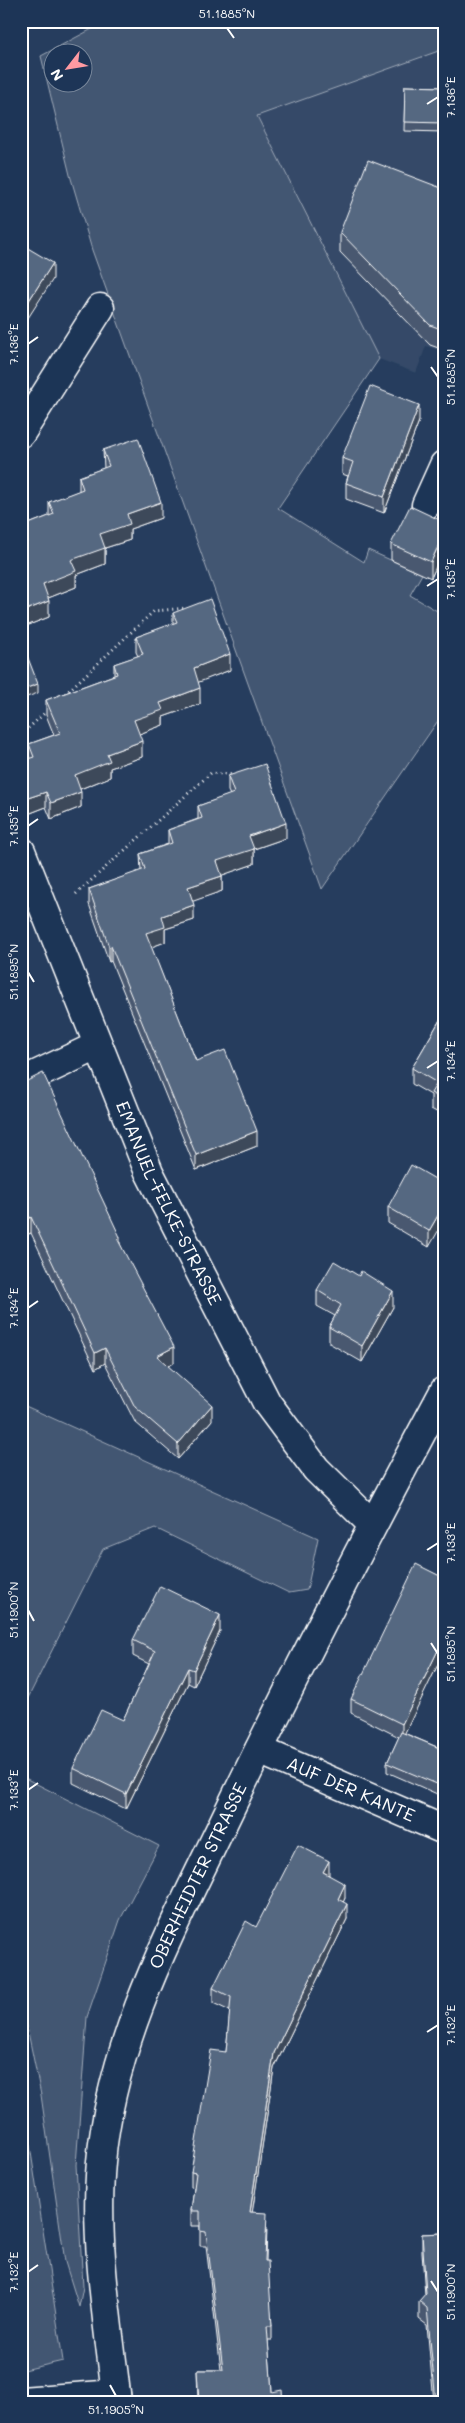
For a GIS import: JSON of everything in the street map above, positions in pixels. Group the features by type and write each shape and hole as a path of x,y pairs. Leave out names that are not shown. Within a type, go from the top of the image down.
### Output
{"street":[{"path":"21,434 100,308"},
{"path":"426,505 444,465"},
{"name":"EMANUEL-FELKE-STRASSE","path":"21,851 97,1046 149,1172 267,1403 316,1469 372,1524"},
{"path":"21,1082 97,1046"},
{"name":"OBERHEIDTER STRASSE","path":"116,2398 101,2249 101,2162 111,2100 123,2049 150,1979 259,1750 372,1524 444,1391"},
{"name":"AUF DER KANTE","path":"259,1750 444,1830"},
{"path":"21,2401 116,2398"}],"path":[{"path":"63,696 154,611 187,608"},
{"path":"21,735 49,709"},
{"path":"49,919 210,773 244,776"}],"shaded area":[{"path":"107,21 444,21 444,49 257,116 379,359 278,508 364,562 368,550 422,574 410,595 444,615 444,712 322,889 92,250 70,175 50,92 92,92 92,42 67,42"},
{"path":"444,49 444,352 426,346 416,373 379,359 257,116"},
{"path":"21,1404 318,1538 307,1590 289,1593 155,1528 103,1549 21,1712"},
{"path":"21,1776 159,1846 120,1920 87,2017 76,2165 83,2287 79,2307 65,2262 41,2095 21,1998"},
{"path":"21,2087 63,2361 24,2370 21,2369"}],"building":[{"path":"405,86 444,87 444,123 404,122"},
{"path":"368,160 444,189 444,330 430,325 340,232"},
{"path":"21,244 53,263 21,313"},
{"path":"370,386 419,405 384,497 346,483 353,462 342,458"},
{"path":"138,438 161,502 127,514 130,524 100,534 105,548 71,560 76,571 43,584 49,601 21,612 21,544 27,542 21,527 54,514 49,502 83,489 79,477 109,466 103,450"},
{"path":"410,506 444,522 444,533 431,562 391,544"},
{"path":"210,599 230,654 194,668 200,688 160,703 163,710 134,720 142,741 107,754 110,761 75,775 81,792 51,803 46,792 28,798 21,781 21,761 34,757 29,744 60,733 46,700 117,674 114,664 143,654 136,637 177,622 173,613"},
{"path":"21,640 38,684 21,690"},
{"path":"265,764 286,823 249,836 254,849 217,861 222,876 188,887 194,905 162,916 165,927 146,933 196,1061 225,1050 257,1131 196,1155 111,946 109,947 89,889 145,869 140,854 172,843 168,830 202,818 198,806 234,793 228,776"},
{"path":"444,1013 444,1100 431,1093 437,1083 412,1068"},
{"path":"43,1073 120,1237 117,1238 174,1347 157,1356 212,1405 178,1444 135,1407 105,1348 95,1353 31,1217 21,1222 21,1081 27,1081"},
{"path":"411,1165 444,1184 444,1205 429,1231 388,1207"},
{"path":"334,1261 359,1276 361,1271 393,1291 362,1346 329,1327 341,1305 317,1290"},
{"path":"416,1564 444,1578 444,1638 402,1724 351,1699"},
{"path":"160,1586 220,1615 194,1670 188,1668 126,1794 73,1768 101,1710 123,1720 155,1651 133,1640"},
{"path":"401,1732 444,1750 444,1787 387,1763"},
{"path":"298,1845 329,1861 323,1872 345,1884 338,1899 347,1904 274,2053 250,2212 267,2213 265,2261 268,2261 272,2326 267,2326 272,2392 282,2390 283,2402 199,2402 197,2370 223,2370 206,2232 200,2231 200,2211 191,2211 196,2173 191,2172 211,2050 226,2052 231,1997 213,1988 246,1921 256,1927"},
{"path":"442,2229 444,2229 444,2402 436,2402 427,2308 419,2301 426,2293 422,2234 443,2233"}]}
